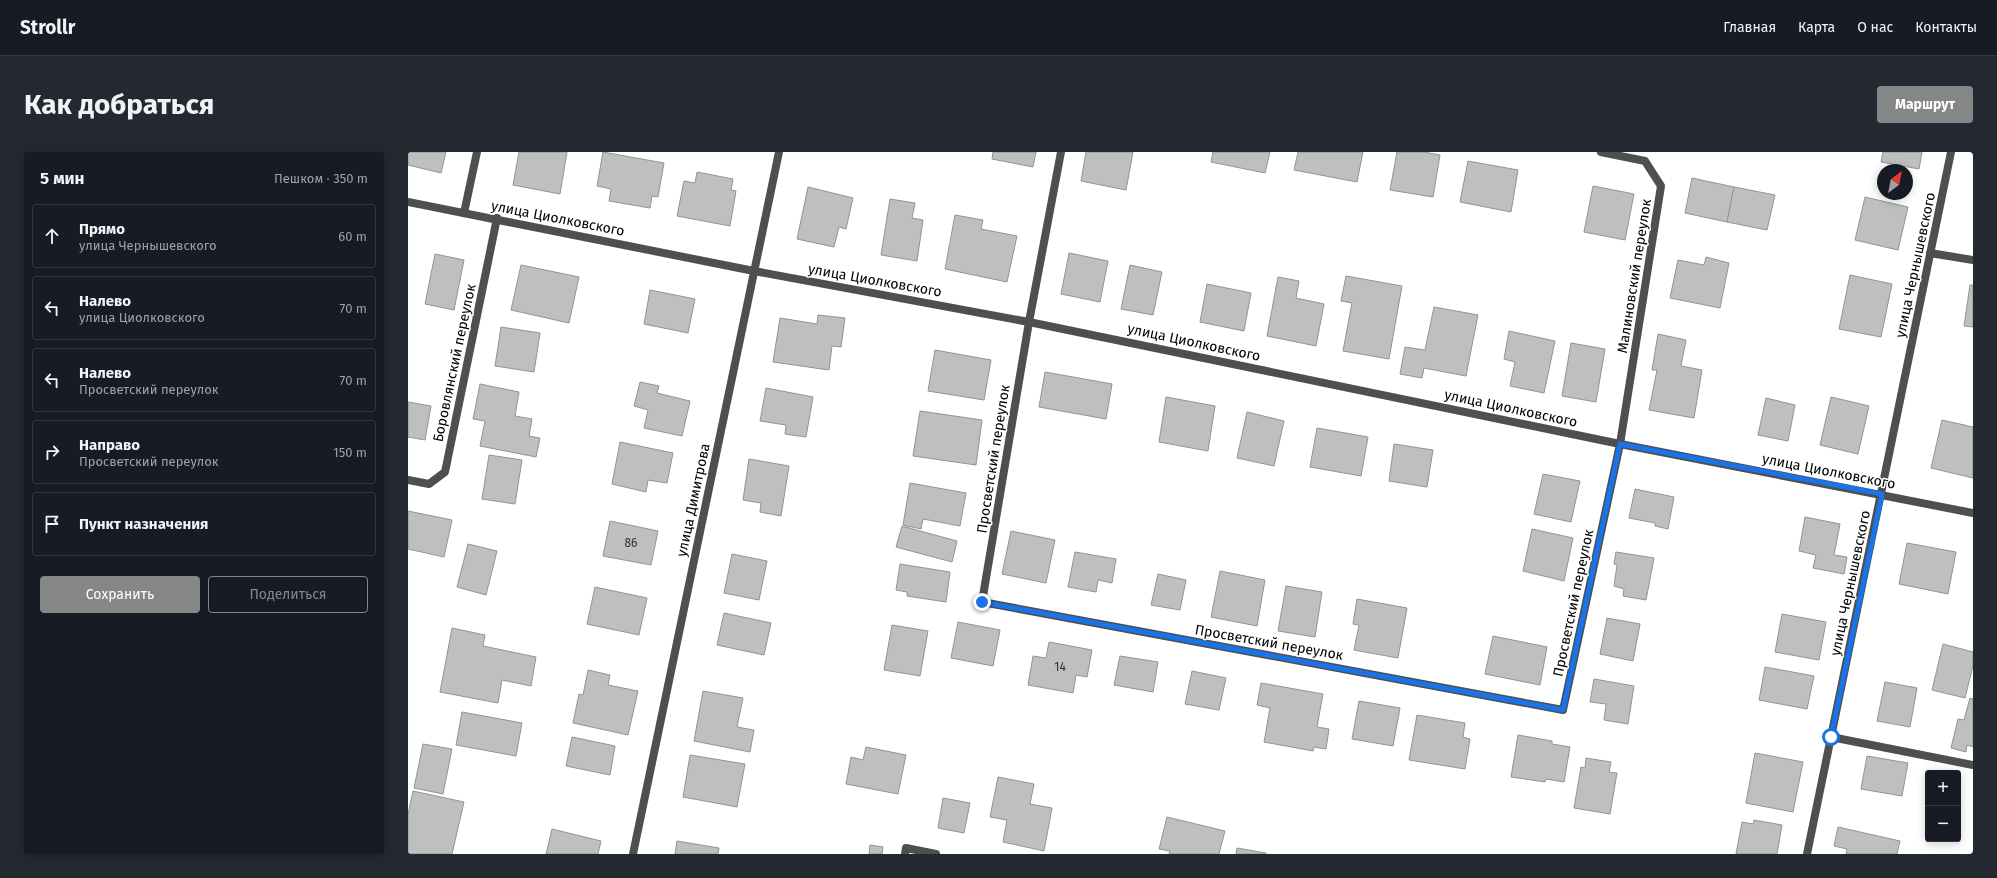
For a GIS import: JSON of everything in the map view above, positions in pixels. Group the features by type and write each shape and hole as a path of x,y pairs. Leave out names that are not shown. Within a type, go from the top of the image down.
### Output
{"street":[{"path":"464,213 477,152"},
{"name":"улица Димитрова","path":"633,854 779,152"},
{"path":"1029,322 1061,152"},
{"name":"Малиновский переулок","path":"1601,152 1645,161 1661,186 1620,444"},
{"name":"улица Чернышевского","path":"1807,854 1951,152"},
{"name":"улица Циолковского","path":"408,202 497,218 754,271 1029,322 1620,444 1973,513"},
{"name":"Боровлянский переулок","path":"408,480 428,484 445,472 497,218"},
{"path":"1930,253 1973,260"},
{"name":"Просветский переулок","path":"1029,322 982,602 1563,710 1620,444"},
{"path":"1831,737 1973,765"},
{"path":"905,854 906,848 936,854"}],"building":[{"path":"408,152 446,152 441,173 408,165"},
{"path":"519,152 567,152 560,194 513,185"},
{"path":"603,152 664,163 658,197 652,196 650,208 609,201 611,189 597,186"},
{"path":"993,152 1036,152 1033,167 992,159"},
{"path":"1086,152 1133,152 1126,190 1081,181"},
{"path":"1213,152 1270,152 1265,173 1211,162"},
{"path":"1298,152 1363,152 1357,182 1294,170"},
{"path":"1397,152 1424,152 1440,155 1433,197 1390,190"},
{"path":"1883,152 1922,152 1919,169 1913,168 1913,164 1892,164 1881,162"},
{"path":"1468,161 1518,170 1511,212 1460,202"},
{"path":"697,172 733,179 731,190 736,191 730,226 677,216 684,181 695,183"},
{"path":"1692,178 1734,187 1727,222 1685,213"},
{"path":"1593,186 1634,194 1625,240 1584,232"},
{"path":"808,187 853,198 846,229 839,227 834,247 797,239"},
{"path":"1734,187 1775,195 1767,230 1727,222"},
{"path":"1865,197 1908,207 1898,250 1855,240"},
{"path":"890,199 915,203 912,218 923,220 917,261 881,255"},
{"path":"955,215 983,220 981,229 1017,236 1007,282 945,269"},
{"path":"1069,253 1108,261 1100,302 1061,294"},
{"path":"435,254 464,260 454,310 425,304"},
{"path":"1706,257 1729,263 1720,308 1670,298 1678,260 1704,265"},
{"path":"521,265 579,277 569,323 511,310"},
{"path":"1130,265 1162,272 1153,315 1121,309"},
{"path":"1850,275 1892,284 1881,337 1839,329"},
{"path":"1346,276 1402,286 1389,359 1343,351 1352,303 1341,301"},
{"path":"1278,277 1299,281 1296,298 1324,304 1316,346 1267,336"},
{"path":"1207,284 1251,293 1244,331 1200,322"},
{"path":"1970,285 1973,285 1973,327 1964,326"},
{"path":"650,290 695,299 688,333 644,324"},
{"path":"1434,307 1478,315 1466,376 1424,368 1422,378 1400,374 1405,347 1425,350"},
{"path":"818,315 845,318 841,347 832,346 829,370 773,362 780,318 817,324"},
{"path":"501,327 540,333 534,372 495,366"},
{"path":"1509,331 1555,341 1544,393 1510,386 1515,362 1504,359"},
{"path":"1658,334 1686,340 1681,366 1702,370 1694,418 1649,410 1657,370 1652,370"},
{"path":"1571,343 1605,349 1596,402 1562,396"},
{"path":"935,350 991,360 984,400 928,391"},
{"path":"1045,372 1112,384 1106,419 1039,407"},
{"path":"640,382 659,386 657,393 690,401 682,436 644,428 648,410 634,406"},
{"path":"480,384 519,392 515,416 532,419 529,436 540,438 536,457 480,446 485,421 473,419"},
{"path":"766,388 813,397 806,437 785,434 786,425 760,421"},
{"path":"1166,397 1215,406 1208,451 1159,442"},
{"path":"1831,397 1869,406 1858,454 1820,445"},
{"path":"1766,398 1795,405 1788,441 1758,435"},
{"path":"408,402 431,406 425,440 408,437"},
{"path":"920,411 982,420 976,465 913,456"},
{"path":"1247,412 1284,421 1274,466 1237,458"},
{"path":"1942,420 1973,427 1973,478 1931,468"},
{"path":"1317,428 1368,437 1361,476 1310,467"},
{"path":"620,442 673,453 667,483 648,480 646,492 612,484"},
{"path":"1394,444 1433,450 1427,487 1389,481"},
{"path":"489,455 522,460 515,504 482,499"},
{"path":"749,459 789,466 781,516 760,512 761,503 743,500"},
{"path":"1543,474 1580,481 1571,522 1534,514"},
{"path":"910,483 966,493 960,526 923,519 921,529 903,525"},
{"path":"1635,489 1674,497 1668,529 1655,526 1655,523 1629,518"},
{"path":"408,511 452,520 444,557 408,549"},
{"path":"1805,517 1840,524 1834,555 1847,557 1844,574 1813,568 1816,555 1799,551"},
{"path":"610,521 658,531 651,565 603,556"},
{"path":"902,526 957,541 952,562 896,547"},
{"path":"1532,529 1573,538 1564,581 1523,571"},
{"path":"1011,531 1055,540 1046,583 1002,574"},
{"path":"1907,543 1956,552 1948,594 1899,584"},
{"path":"468,544 497,551 486,595 457,587"},
{"path":"1075,552 1116,559 1112,583 1098,580 1096,592 1068,587"},
{"path":"1616,552 1654,558 1646,600 1623,596 1624,589 1614,586 1617,565 1614,564"},
{"path":"732,554 767,561 759,600 724,593"},
{"path":"900,564 950,572 946,602 907,596 907,592 896,590"},
{"path":"1220,571 1265,580 1257,626 1211,617"},
{"path":"1158,574 1186,580 1180,610 1151,605"},
{"path":"1286,586 1322,592 1315,637 1278,631"},
{"path":"595,587 647,598 639,635 587,624"},
{"path":"1357,599 1407,608 1398,658 1354,650 1359,625 1353,624"},
{"path":"724,613 771,623 764,655 717,645"},
{"path":"1782,614 1826,622 1819,660 1775,652"},
{"path":"1607,618 1640,624 1633,661 1600,654"},
{"path":"958,622 1000,630 993,666 951,658"},
{"path":"892,625 928,631 920,676 884,670"},
{"path":"452,628 485,635 483,646 536,657 531,686 502,680 498,703 440,692"},
{"path":"1493,636 1547,647 1540,685 1485,674"},
{"path":"1049,642 1092,650 1087,677 1076,675 1073,693 1028,685 1033,656 1046,658"},
{"path":"1943,644 1973,652 1973,666 1965,698 1932,690"},
{"path":"1120,656 1158,662 1153,692 1114,685"},
{"path":"1765,667 1814,676 1807,709 1759,700"},
{"path":"588,670 610,675 608,685 638,691 628,735 573,723 579,694 583,695"},
{"path":"1192,671 1226,678 1219,710 1185,704"},
{"path":"1594,679 1634,686 1628,724 1604,720 1606,704 1590,702"},
{"path":"1885,682 1917,688 1910,727 1877,721"},
{"path":"1261,683 1323,694 1317,727 1329,729 1326,749 1314,747 1313,751 1264,742 1270,708 1257,705"},
{"path":"703,691 743,698 737,727 754,730 750,752 694,741"},
{"path":"1970,698 1973,699 1973,747 1967,745 1966,752 1951,748 1958,719 1964,720"},
{"path":"1359,701 1400,708 1393,746 1352,739"},
{"path":"462,712 522,723 516,756 456,745"},
{"path":"1417,715 1465,723 1463,737 1470,739 1465,769 1409,760"},
{"path":"1518,735 1552,741 1552,744 1570,747 1564,782 1546,779 1545,782 1511,777"},
{"path":"572,737 615,746 610,775 566,766"},
{"path":"423,744 452,749 443,794 414,788"},
{"path":"866,747 906,755 898,794 846,784 851,757 863,760"},
{"path":"1755,753 1803,762 1793,812 1746,803"},
{"path":"690,755 745,764 737,807 683,797"},
{"path":"1867,756 1908,763 1902,796 1861,789"},
{"path":"1586,758 1611,762 1609,772 1617,773 1610,814 1574,808 1581,767 1585,768"},
{"path":"998,777 1034,784 1030,804 1052,808 1044,851 1003,842 1007,820 990,817"},
{"path":"413,791 464,802 452,854 408,854 408,814"},
{"path":"943,798 970,803 964,833 938,828"},
{"path":"1167,817 1225,831 1219,854 1169,854 1170,851 1159,849"},
{"path":"1754,820 1782,825 1777,854 1736,854 1742,822 1753,824"},
{"path":"1838,827 1900,841 1897,854 1846,854 1847,849 1834,846"},
{"path":"552,829 601,841 598,854 546,854"},
{"path":"677,841 719,848 718,854 675,854"},
{"path":"870,845 883,847 882,854 869,854"},
{"path":"1237,848 1266,853 1266,854 1236,854"}],"route":[{"path":"982,602 1563,710 1620,444 1882,494 1831,737"}]}
